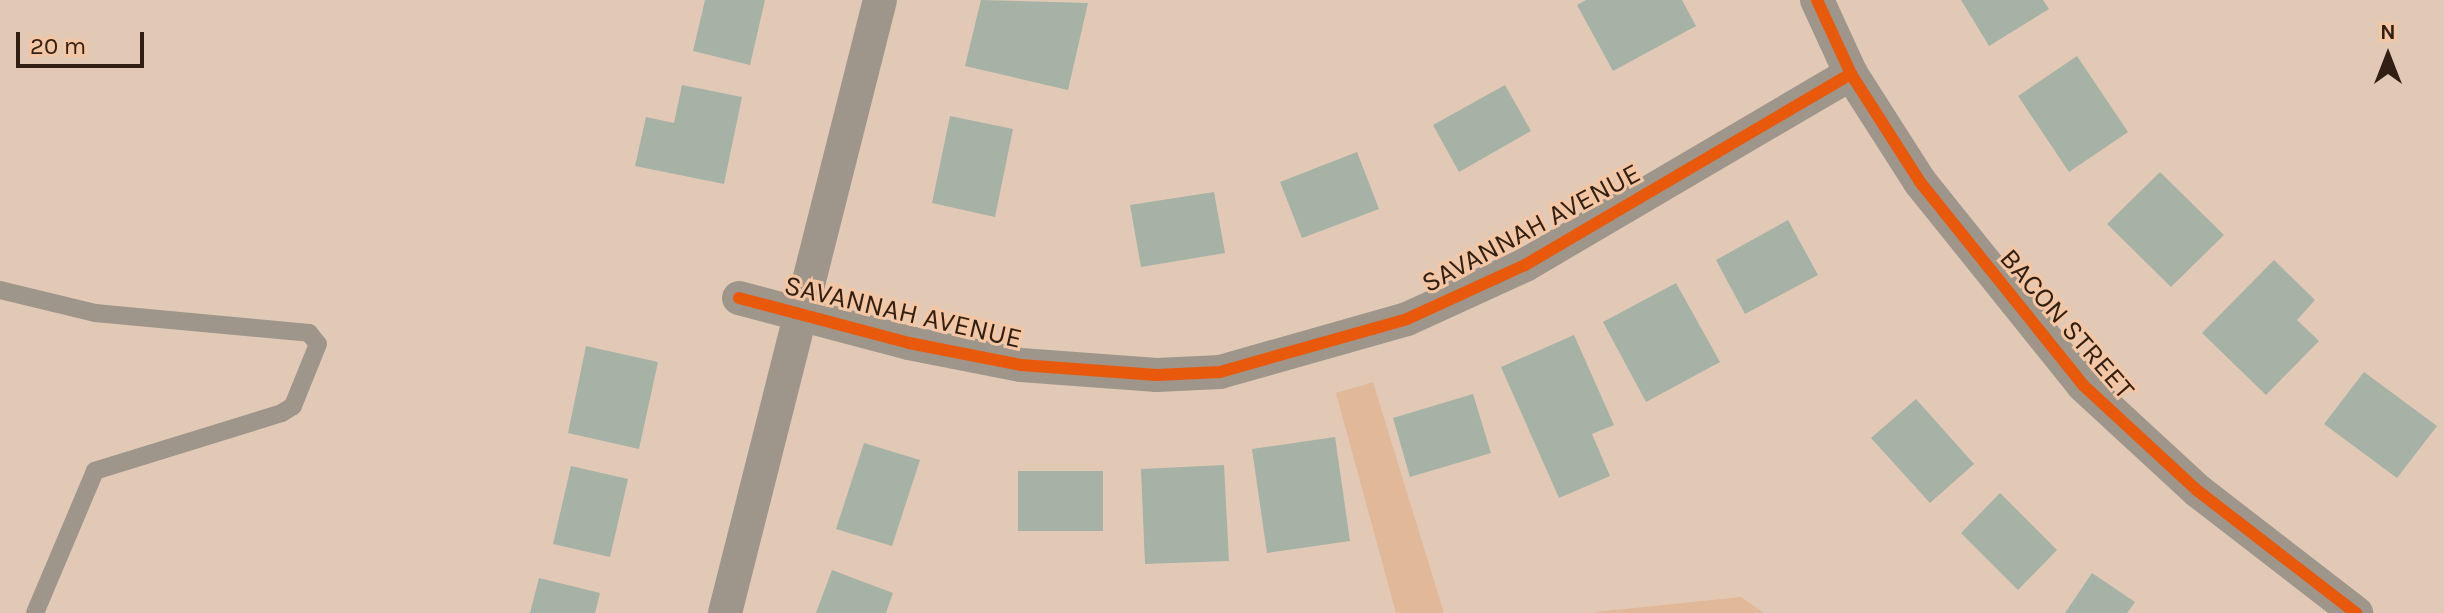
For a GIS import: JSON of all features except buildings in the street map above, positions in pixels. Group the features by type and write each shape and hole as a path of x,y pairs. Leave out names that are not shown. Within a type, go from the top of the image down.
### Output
{"street":[{"path":"725,613 880,0"},
{"name":"BACON STREET","path":"1817,0 1851,74 1920,182 2083,385 2198,491 2356,613"},
{"name":"SAVANNAH AVENUE","path":"739,298 801,316 1021,365 1157,375 1220,372 1407,319 1525,265 1851,74"}],"lane":[{"path":"0,290 95,313 309,333 318,344 293,406 282,413 95,471 35,613"}],"shaded area":[{"path":"1373,382 1444,613 1396,613 1336,393"},
{"path":"1741,597 1764,613 1593,613 1595,612"}],"cycle path":[{"path":"1817,0 1851,74 1920,182 2083,385 2198,491 2356,613"},
{"path":"739,298 909,343 1021,365 1157,375 1220,372 1407,319 1525,265 1851,74"}]}
